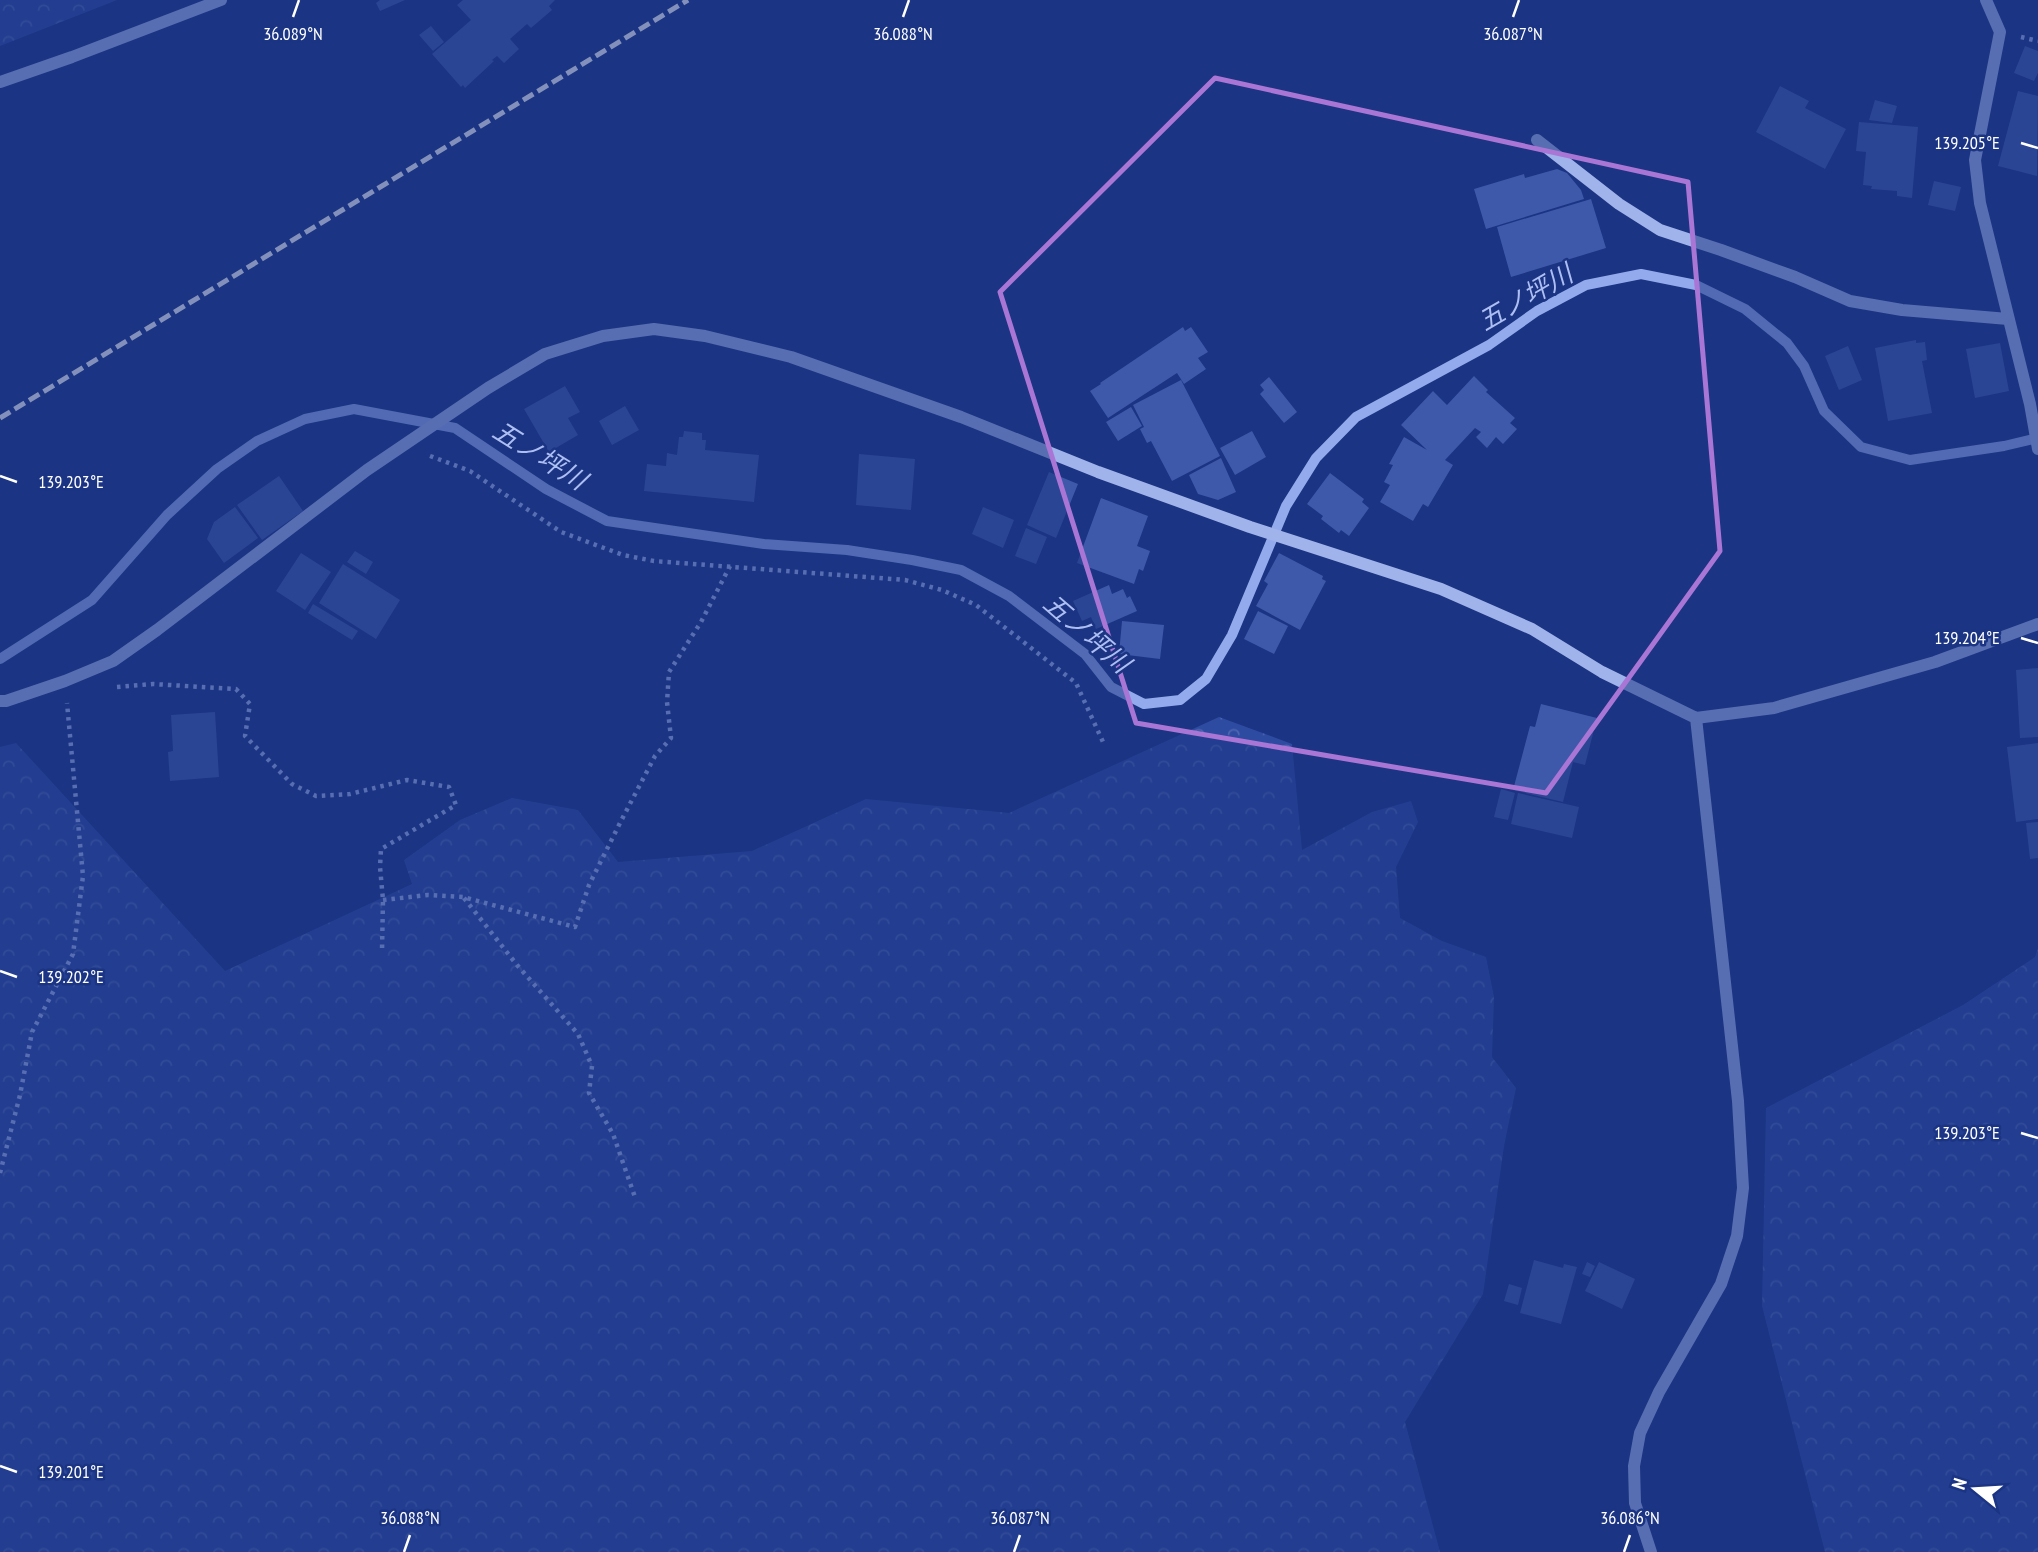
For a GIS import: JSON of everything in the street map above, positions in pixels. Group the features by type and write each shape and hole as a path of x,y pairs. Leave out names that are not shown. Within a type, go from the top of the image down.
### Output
{"street":[{"path":"0,82 221,0"},
{"path":"1986,0 2000,32 1975,160 1980,203 2030,404 2038,449"},
{"path":"1537,140 1619,204 1660,230 1758,263 1850,301 1902,310 2008,319"},
{"path":"0,701 65,681 113,661 367,470 488,388 545,354 603,335 654,329 705,336 791,357 961,416 1098,472 1237,522 1441,589 1532,629 1602,672 1696,718 1774,708 1935,662 2038,624"},
{"path":"1651,1552 1635,1503 1634,1466 1640,1433 1659,1392 1721,1283 1737,1237 1742,1188 1738,1101 1696,718"}],"path":[{"path":"395,452 428,455 470,471 561,532 623,555 654,561 905,580 942,590 975,605 1076,683 1103,742"},
{"path":"383,900 428,895 463,897 575,927 589,885 654,756 671,738 667,702 669,672 701,622 730,566"},
{"path":"0,1173 20,1095 32,1032 74,954 83,876 65,681"},
{"path":"115,687 153,684 236,690 250,704 245,736 292,784 316,796 350,794 407,780 449,787 456,805 382,849 382,951"},
{"path":"463,897 517,965 578,1034 592,1066 589,1093 613,1134 636,1200"}],"highlighted area":[{"path":"1215,78 1688,182 1720,551 1546,793 1136,723 1000,292"}],"green space":[{"path":"0,0 117,0 0,46"},
{"path":"1219,717 1292,744 1302,850 1372,812 1411,801 1418,822 1396,867 1400,918 1442,941 1486,957 1494,997 1492,1057 1516,1088 1504,1146 1483,1294 1405,1422 1440,1552 0,1552 0,747 16,743 225,971 412,884 404,860 460,820 512,798 578,810 618,862 752,851 866,799 1009,813"},
{"path":"2038,948 2038,1552 1825,1552 1762,1306 1766,1108 1963,1005 2035,957"}],"building":[{"path":"380,0 405,0 380,11 376,3"},
{"path":"463,0 555,0 549,6 552,10 531,28 527,24 510,39 519,49 504,63 497,56 465,88 463,85 461,87 432,54 471,20 457,5"},
{"path":"431,26 444,42 433,51 419,35"},
{"path":"2025,46 2038,51 2038,73 2034,81 2014,73"},
{"path":"1780,86 1809,101 1805,108 1846,129 1825,169 1756,132"},
{"path":"2018,91 2038,96 2037,176 1998,166"},
{"path":"1875,100 1897,106 1892,123 1869,120"},
{"path":"1859,122 1918,127 1912,198 1897,196 1897,191 1871,189 1872,186 1863,185 1866,152 1856,151"},
{"path":"1557,169 1567,173 1581,190 1584,199 1486,229 1474,189 1524,174 1525,178"},
{"path":"1934,181 1961,187 1955,211 1928,205"},
{"path":"1591,199 1606,248 1511,277 1497,227"},
{"path":"1183,327 1185,331 1191,327 1208,352 1198,358 1206,369 1184,384 1177,373 1108,418 1090,391"},
{"path":"1916,340 1916,343 1925,342 1927,360 1922,361 1932,413 1888,421 1875,348"},
{"path":"2000,343 2009,391 1975,398 1966,349"},
{"path":"1848,346 1862,380 1839,390 1825,356"},
{"path":"1474,376 1488,390 1486,392 1515,418 1510,423 1517,429 1503,444 1496,437 1487,448 1476,437 1481,432 1475,428 1445,460 1453,465 1428,507 1423,504 1413,521 1380,502 1390,485 1384,482 1393,465 1389,464 1404,437 1427,450 1401,425 1433,391 1447,405"},
{"path":"1269,377 1297,412 1284,423 1260,394 1264,390 1260,385"},
{"path":"1181,380 1220,456 1172,481 1151,441 1147,443 1140,429 1144,427 1133,405"},
{"path":"565,386 580,412 568,418 578,435 549,452 524,409"},
{"path":"625,406 639,430 612,445 599,421"},
{"path":"1131,407 1142,426 1118,441 1106,422"},
{"path":"684,431 702,433 702,440 706,440 705,450 759,455 754,502 644,491 647,464 666,466 667,453 677,455 679,437 683,437"},
{"path":"1252,431 1266,457 1235,475 1220,448"},
{"path":"859,454 915,459 911,510 856,505"},
{"path":"1221,458 1236,492 1218,500 1198,494 1189,475"},
{"path":"1049,472 1078,484 1056,538 1027,525"},
{"path":"1330,473 1364,499 1362,502 1369,508 1349,536 1341,530 1339,533 1307,504"},
{"path":"279,476 303,511 262,540 237,505"},
{"path":"1101,498 1148,516 1137,546 1150,551 1143,571 1139,569 1134,584 1077,563"},
{"path":"235,507 258,538 224,563 207,539 214,522"},
{"path":"983,507 1014,520 1003,548 972,534"},
{"path":"1026,528 1047,537 1036,564 1015,556"},
{"path":"355,551 373,562 366,574 347,562"},
{"path":"301,553 331,572 305,610 276,591"},
{"path":"1279,553 1323,576 1322,579 1326,581 1300,630 1256,606 1268,584 1264,581"},
{"path":"343,564 400,600 376,639 319,603"},
{"path":"1109,585 1112,594 1123,589 1127,598 1130,596 1137,611 1096,629 1091,617 1082,621 1073,601"},
{"path":"313,604 358,631 352,640 308,613"},
{"path":"1258,611 1288,626 1274,654 1244,639"},
{"path":"1122,621 1164,625 1160,659 1119,654"},
{"path":"2038,668 2038,737 2020,738 2016,670"},
{"path":"1541,704 1597,718 1585,765 1573,762 1563,802 1513,790 1530,726 1535,727"},
{"path":"215,712 219,777 170,781 168,752 173,751 171,715"},
{"path":"2038,743 2038,819 2016,822 2007,747"},
{"path":"1501,789 1515,793 1508,820 1494,817"},
{"path":"1518,793 1579,807 1572,838 1511,824"},
{"path":"2038,822 2038,858 2030,859 2026,823"},
{"path":"1534,1260 1563,1268 1564,1264 1577,1267 1561,1324 1520,1313"},
{"path":"1587,1262 1595,1266 1590,1277 1582,1274"},
{"path":"1599,1262 1635,1279 1622,1309 1585,1291"},
{"path":"1509,1284 1522,1288 1518,1305 1504,1301"}],"waterway":[{"name":"五ノ坪川","path":"0,659 92,600 167,515 217,469 257,441 305,419 354,409 455,428 546,489 607,521 764,544 847,550 961,570 1009,596 1085,654 1111,687 1144,704 1180,700 1206,679 1232,635 1286,506 1316,458 1356,417 1489,345 1537,311 1586,285 1641,274 1696,285 1745,309 1787,343 1804,366 1824,411 1861,447 1910,460 2004,446 2038,438"}],"railway":[{"path":"0,418 688,0"}]}
